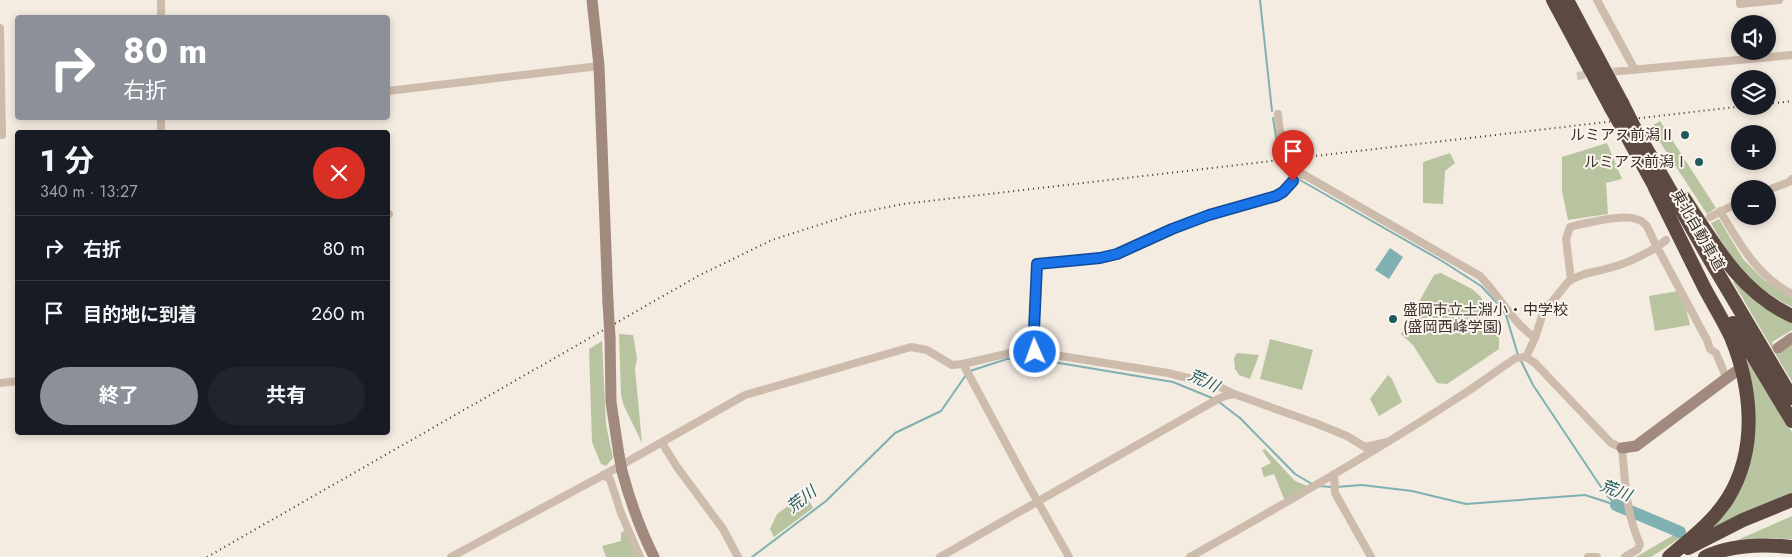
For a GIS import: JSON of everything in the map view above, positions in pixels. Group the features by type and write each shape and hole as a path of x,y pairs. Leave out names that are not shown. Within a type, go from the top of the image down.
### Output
{"highway":[{"name":"東北自動車道","path":"1553,0 1620,104 1792,398"},
{"name":"東北自動車道","path":"1567,0 1613,86 1620,104"},
{"name":"東北自動車道","path":"1632,127 1655,188 1741,338 1792,421"},
{"path":"1632,127 1673,180 1734,271 1760,297 1792,316"},
{"path":"1655,188 1730,335 1743,372 1748,408 1748,430 1744,459 1733,489 1715,515 1670,557"},
{"path":"1670,557 1743,520 1792,500"},
{"path":"1692,557 1732,533 1792,508"},
{"path":"1705,557 1742,546 1792,547"}],"street":[{"path":"161,0 161,15"},
{"path":"592,0 599,66 611,402 619,455 629,496 643,535 654,557"},
{"path":"1597,0 1636,70"},
{"path":"1740,0 1740,4 1779,0"},
{"path":"0,28 2,135 0,135"},
{"path":"1620,71 1792,55"},
{"path":"390,91 599,66"},
{"path":"1278,114 1281,143 1286,154 1301,174 1471,269 1493,288 1526,332 1534,338"},
{"path":"1035,352 1037,264 1100,258 1117,254 1172,229 1209,215 1276,196 1283,192 1301,174"},
{"path":"1776,188 1791,184"},
{"path":"1710,217 1731,206"},
{"path":"1720,211 1752,262 1792,294"},
{"path":"1190,557 1312,488 1460,396 1516,358 1525,357 1535,363 1611,442 1622,448 1636,446 1730,374 1716,353 1710,349 1646,225 1639,219 1628,217 1577,225 1570,228 1566,239 1571,280"},
{"path":"1525,357 1543,314 1571,280 1578,275 1610,268 1632,260 1666,240"},
{"path":"1778,348 1792,338"},
{"path":"451,557 642,452 662,443 745,395 911,347 927,350 952,365 965,370 1069,557"},
{"path":"965,370 1023,350 1168,373 1216,385 1234,394 1347,436 1365,447 1387,442"},
{"path":"0,383 15,381"},
{"path":"940,557 1225,396 1234,394"},
{"path":"662,443 677,468 723,529 738,557"},
{"path":"1622,448 1631,520 1640,547 1625,557"},
{"path":"1334,474 1335,493 1371,557"},
{"path":"602,475 610,479 621,513 640,557"},
{"path":"1588,557 1597,557"}],"green space":[{"path":"1660,121 1716,208 1707,214 1650,127"},
{"path":"1607,143 1622,179 1606,183 1608,214 1568,220 1562,191 1562,157"},
{"path":"1450,153 1455,163 1445,171 1443,204 1423,203 1423,162"},
{"path":"1719,219 1743,259 1763,279 1792,298 1792,307 1778,300 1744,272 1726,249 1711,223"},
{"path":"1441,273 1472,289 1481,297 1499,335 1499,349 1447,384 1437,383 1413,345 1401,334 1434,275"},
{"path":"1735,280 1773,312 1792,323 1792,330 1772,342 1778,354 1792,345 1792,382 1733,282"},
{"path":"1678,291 1686,309 1690,325 1655,331 1649,296"},
{"path":"619,334 633,335 637,358 635,369 642,443 624,406 621,395"},
{"path":"1270,339 1313,350 1302,390 1260,379"},
{"path":"602,341 606,425 613,458 606,466 601,464 592,442 589,349"},
{"path":"1237,353 1259,355 1250,379 1239,375 1235,369 1234,358"},
{"path":"1746,355 1792,432 1792,493 1716,527 1713,522 1736,493 1750,377"},
{"path":"1388,375 1392,379 1402,402 1379,416 1370,399"},
{"path":"1265,449 1295,481 1310,487 1285,501 1274,474 1264,477 1261,468 1271,463 1262,450"},
{"path":"805,494 813,508 774,537 770,529 777,514"},
{"path":"1792,516 1792,539 1769,538 1733,542"},
{"path":"625,530 636,557 606,557 602,546 621,541 621,533"},
{"path":"1677,533 1682,537 1651,557 1636,557"}],"water":[{"path":"1390,248 1403,257 1389,279 1375,270"}],"waterway":[{"path":"1260,0 1272,111"},
{"path":"1273,118 1279,155 1283,166 1296,177"},
{"path":"1300,180 1442,261 1481,286 1506,315 1518,355"},
{"name":"荒川","path":"970,371 1007,359 1029,358 1173,382 1212,398"},
{"path":"1520,359 1533,385 1605,493 1614,503"},
{"name":"荒川","path":"752,557 826,501 895,433 941,411 966,375"},
{"name":"荒川","path":"1219,402 1240,418 1295,474 1312,484"},
{"name":"荒川","path":"1336,487 1362,485 1412,491 1466,504 1585,495 1616,505"},
{"name":"荒川","path":"1319,486 1331,487"},
{"name":"荒川","path":"1616,505 1680,532"}],"tunnel":[{"path":"1577,76 1620,71"}],"railway":[{"path":"1776,103 1792,101"},
{"path":"207,557 698,276 772,240 853,214 903,204 1731,108"}],"place":[{"name":"ルミアス前潟Ⅱ","path":"1685,135"},
{"name":"ルミアス前潟Ⅰ","path":"1699,162"},
{"name":"盛岡市立土淵小・中学校 (盛岡西峰学園)","path":"1393,319"}],"route":[{"path":"1035,352 1037,264 1100,258 1117,254 1172,229 1209,215 1276,196 1283,192 1293,181"}]}
